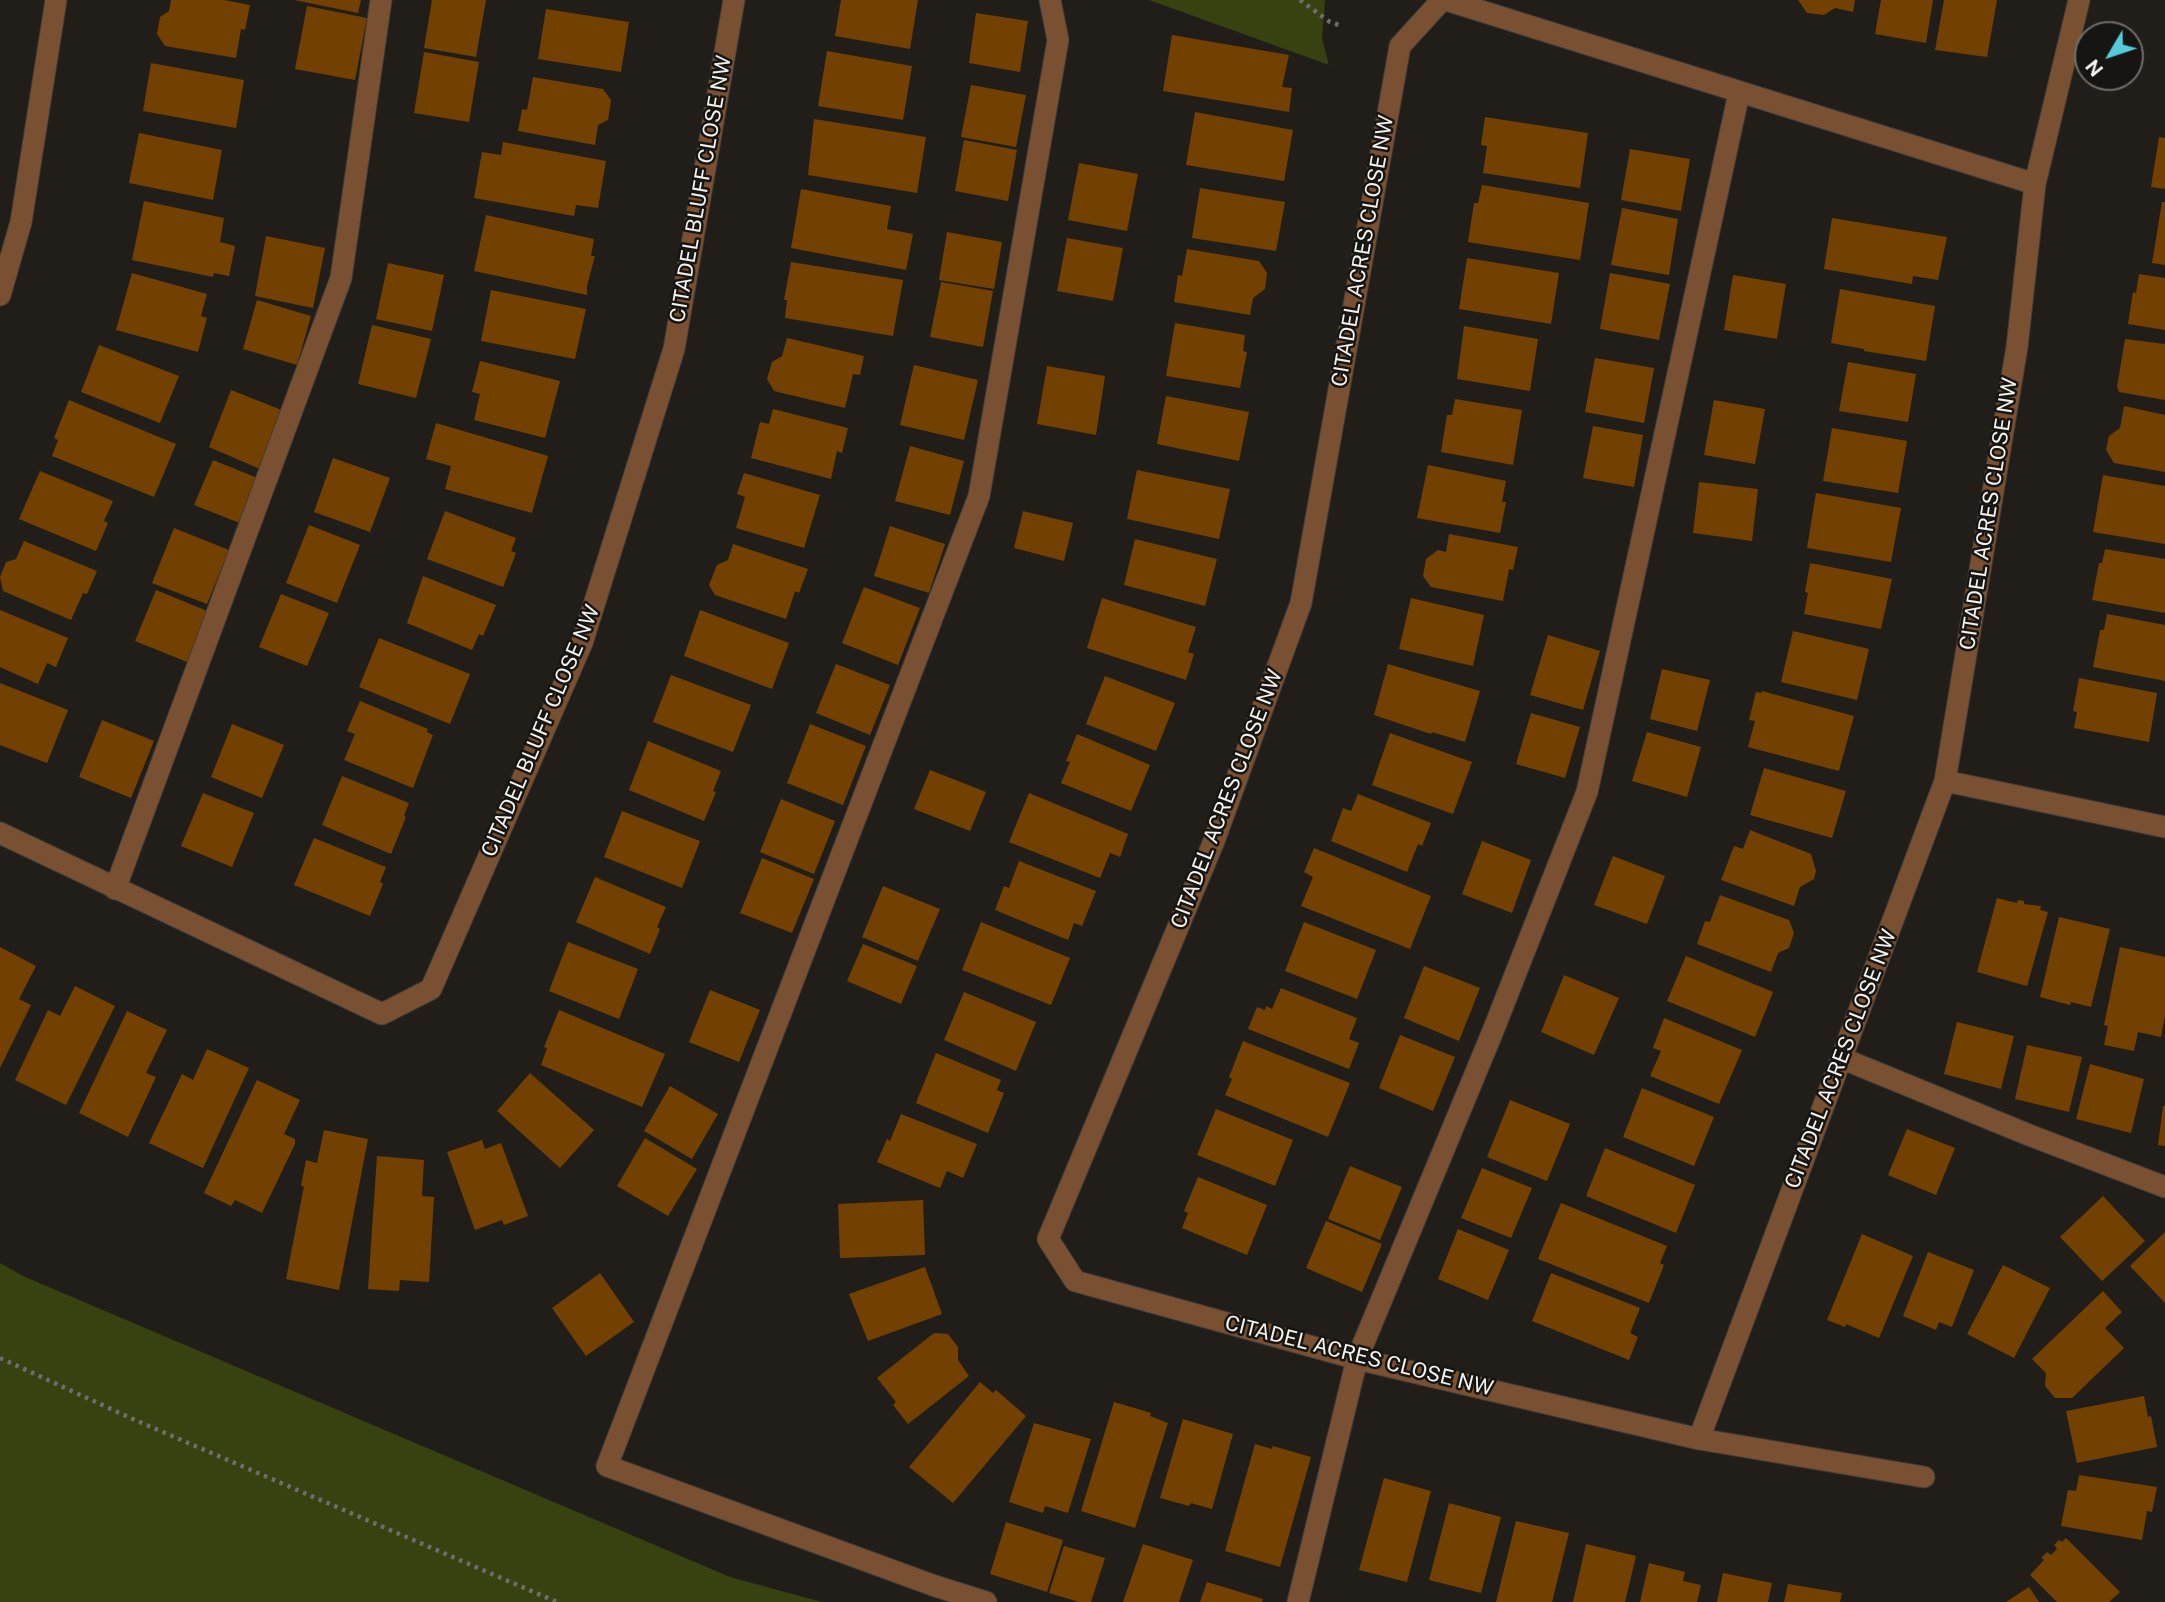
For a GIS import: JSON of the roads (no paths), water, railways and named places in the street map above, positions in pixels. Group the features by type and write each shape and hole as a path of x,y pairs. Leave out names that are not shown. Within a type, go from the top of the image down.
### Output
{"street":[{"path":"0,295 21,222 56,0"},
{"path":"115,889 341,278 381,0"},
{"name":"CITADEL BLUFF CLOSE NW","path":"0,832 382,1014 431,989 582,643 674,349 734,0"},
{"path":"986,1602 935,1586 607,1466 979,496 1058,40 1050,0"},
{"name":"CITADEL ACRES CLOSE NW","path":"2035,184 1444,0 1400,46 1301,603 1214,841 1048,1239 1075,1282 1357,1359 1699,1439 1945,781 2017,347 2035,184 2079,0"},
{"path":"1298,1602 1357,1359 1498,1018 1587,792 1739,93"},
{"path":"1945,781 2165,827"},
{"path":"1841,1058 2165,1187"},
{"path":"1699,1439 1924,1477"}]}
